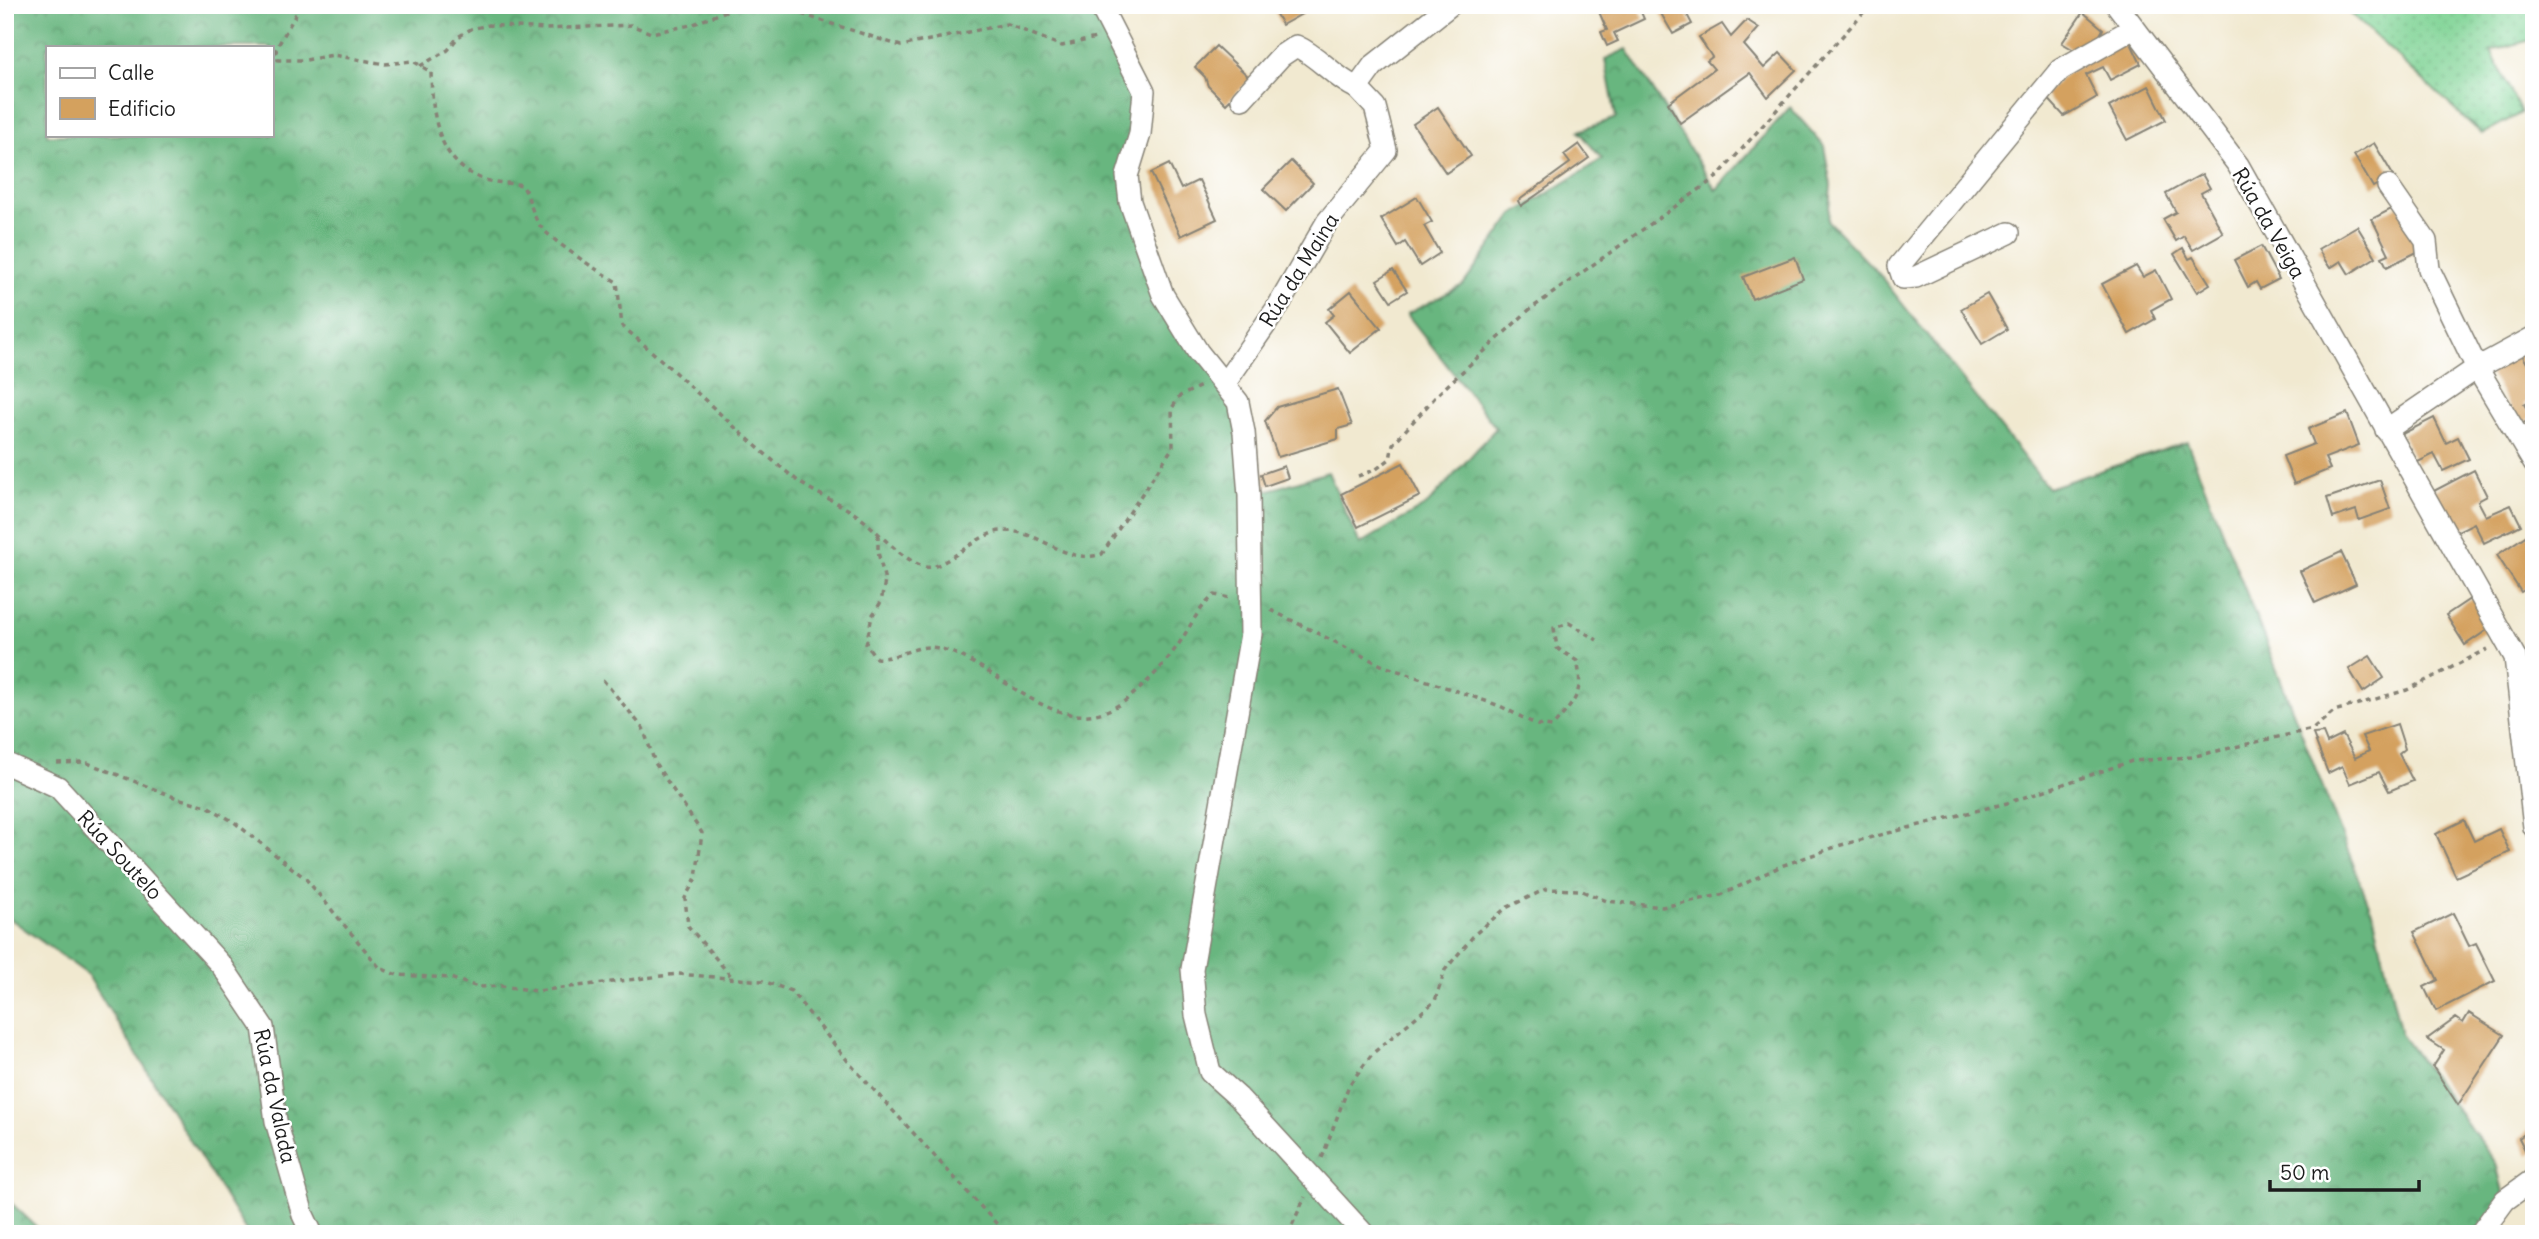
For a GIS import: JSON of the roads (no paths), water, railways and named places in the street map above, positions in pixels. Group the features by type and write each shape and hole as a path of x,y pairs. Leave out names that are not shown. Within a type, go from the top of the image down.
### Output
{"street":[{"path":"1100,5 1144,91 1140,134 1127,176 1130,202 1163,295 1198,352 1238,402 1244,432 1249,496 1251,634 1192,970 1196,1015 1210,1072 1314,1178 1364,1234"},
{"path":"1357,88 1373,66 1450,5"},
{"name":"Rúa da Veiga","path":"2117,5 2238,165 2515,657 2534,827"},
{"path":"2009,233 1916,277 1903,278 1899,266 2060,70 2134,28"},
{"name":"Rúa da Maina","path":"1225,383 1277,308 1327,222 1385,150 1375,107 1357,88 1341,81 1315,58 1296,46 1281,56 1242,99"},
{"path":"2388,186 2426,242 2429,269 2477,368 2534,463"},
{"path":"2386,430 2477,368 2534,337"},
{"name":"Rúa Soutelo","path":"5,762 58,787 222,966"},
{"name":"Rúa da Valada","path":"222,966 263,1027 276,1121 303,1215 312,1234"},
{"path":"2480,1234 2505,1200 2534,1179"}]}
